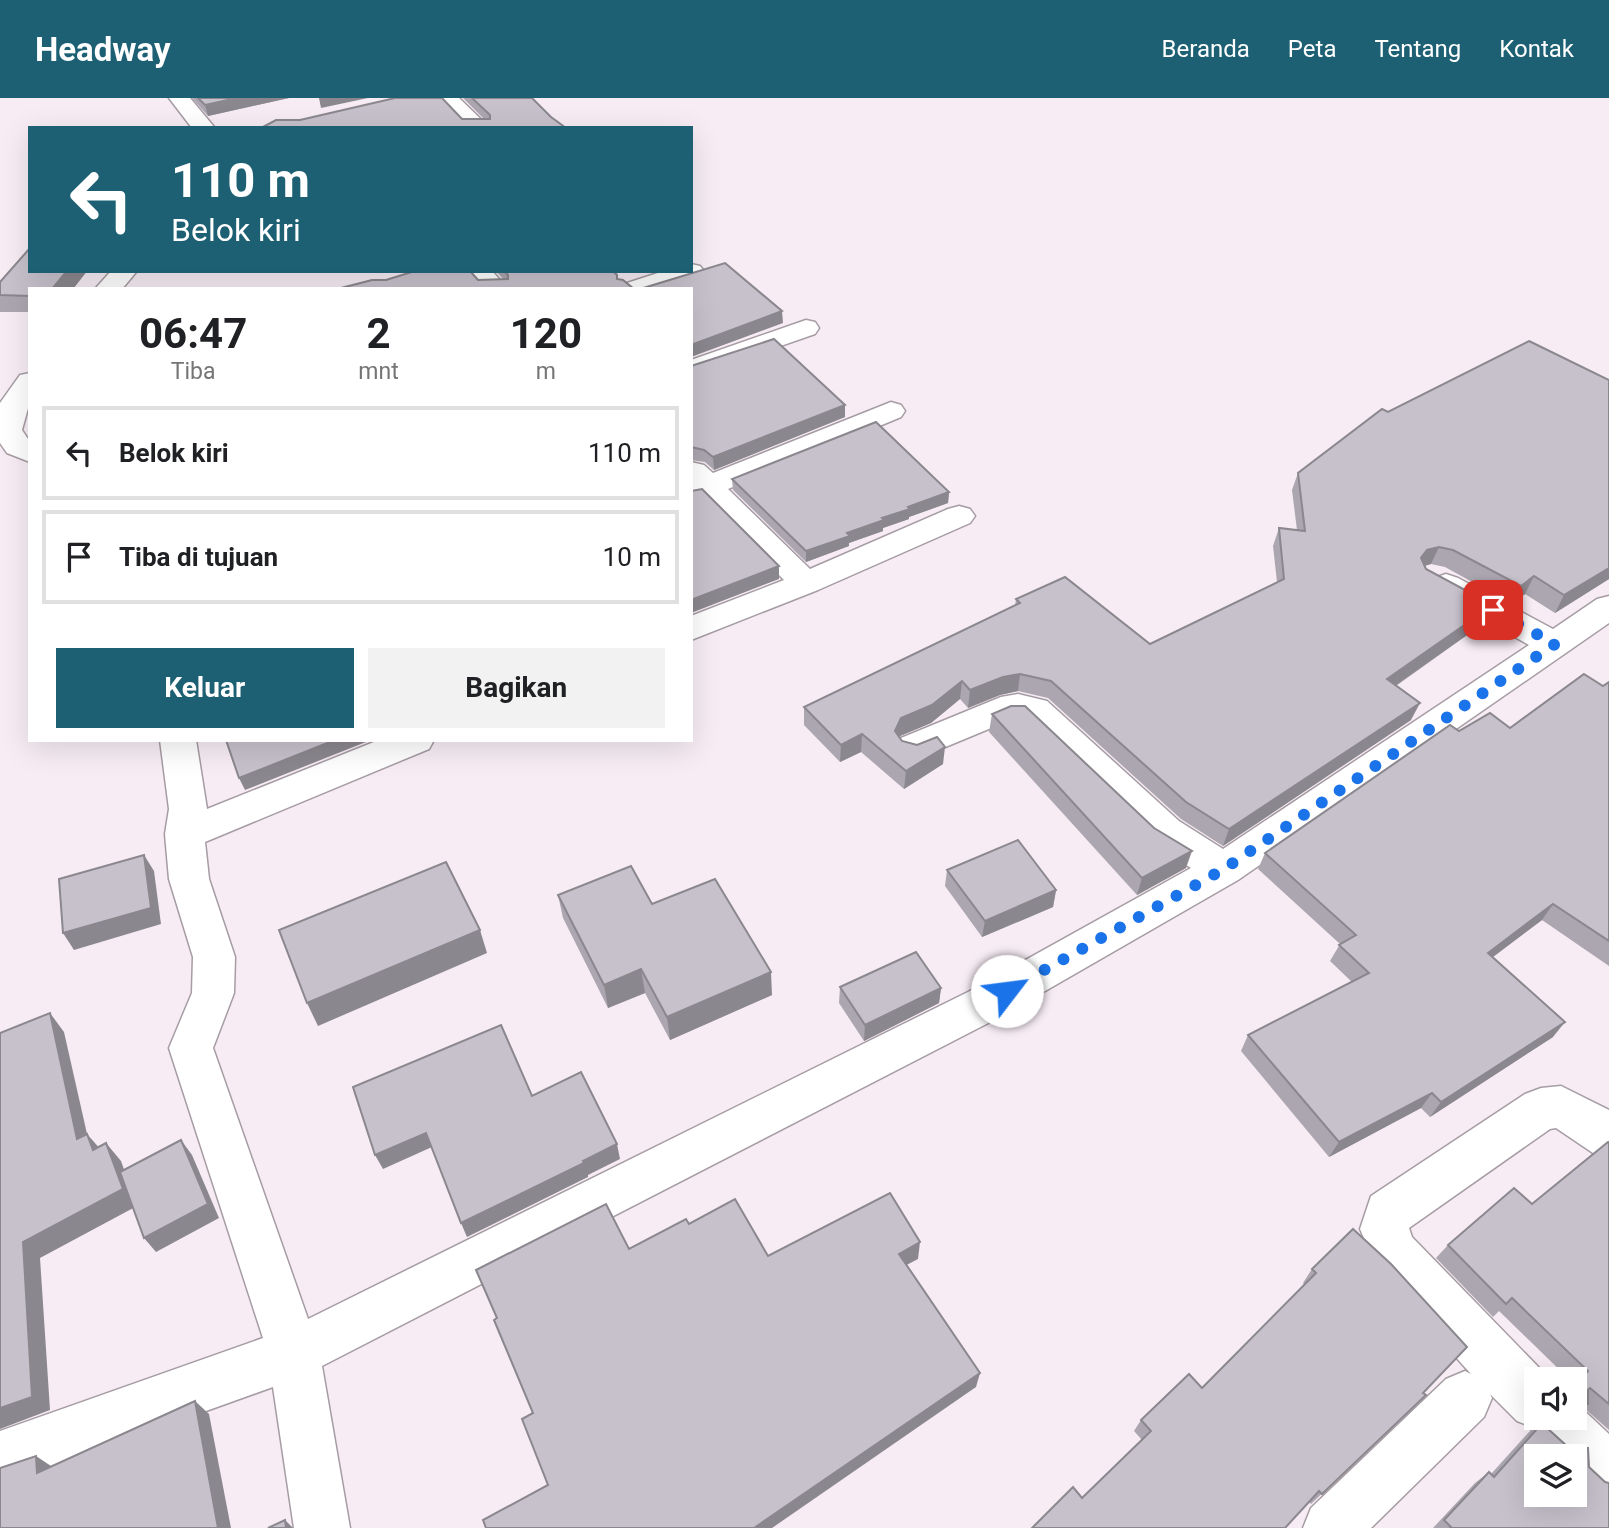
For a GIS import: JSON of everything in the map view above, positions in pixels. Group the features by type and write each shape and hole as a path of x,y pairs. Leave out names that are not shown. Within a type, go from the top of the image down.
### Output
{"street":[{"path":"179,98 202,126"},
{"path":"447,98 477,126"},
{"path":"110,287 123,273"},
{"path":"479,273 493,287"},
{"path":"640,287 686,273"},
{"path":"693,368 806,328"},
{"path":"28,384 12,405 7,430 17,447 28,452"},
{"path":"806,583 697,483 891,411"},
{"path":"693,628 806,583 959,516"},
{"path":"1432,577 1555,644"},
{"path":"0,1458 294,1353 984,1005 1224,869 1609,607"},
{"path":"914,747 1002,710 1018,707 1034,710 1165,832 1224,869"},
{"path":"178,742 188,809 185,834 189,879 214,957 213,993 191,1048 294,1353 322,1528"},
{"path":"185,834 411,742"},
{"path":"1524,1390 1395,1254 1384,1229 1388,1212 1542,1109 1561,1107 1596,1126 1609,1138"},
{"path":"1331,1528 1465,1398"},
{"path":"1566,1430 1609,1471"}],"building":[{"path":"198,98 237,98 205,105"},
{"path":"395,98 442,98 462,119 490,119 490,115 472,98 532,98 563,126 265,126 276,120 300,120"},
{"path":"28,250 28,273 65,273 54,287 28,287 28,296 0,295 0,282"},
{"path":"725,263 782,311 693,344 693,287 647,287"},
{"path":"409,273 472,273 478,280 508,279 506,273 615,273 617,279 632,287 345,287 372,280 386,280"},
{"path":"774,339 845,405 713,457 704,450 693,447 693,365"},
{"path":"1529,341 1609,380 1609,568 1564,595 1534,576 1521,586 1453,550 1439,547 1427,550 1421,558 1426,569 1493,605 1387,679 1420,703 1229,829 1186,802 1051,681 1020,674 1003,677 970,690 962,681 932,705 901,718 895,731 902,741 917,745 937,737 945,747 906,771 862,734 841,745 804,707 1020,603 1016,599 1065,577 1150,644 1284,579 1279,528 1305,531 1298,473 1382,409 1388,412"},
{"path":"876,422 949,492 847,533 850,536 806,551 732,479"},
{"path":"702,489 779,566 693,599 693,491"},
{"path":"1584,674 1603,686 1609,682 1609,941 1553,904 1488,953 1565,1022 1441,1102 1432,1093 1339,1142 1248,1035 1369,973 1339,945 1356,935 1265,853 1450,725 1459,731 1490,713 1510,728"},
{"path":"1011,706 1025,706 1154,828 1192,851 1142,878 992,714"},
{"path":"227,742 330,742 239,778"},
{"path":"1018,840 1056,890 985,921 947,870"},
{"path":"144,855 151,908 63,933 59,879"},
{"path":"446,862 480,930 307,1003 279,930"},
{"path":"631,866 652,904 715,879 771,972 667,1017 641,969 604,985 558,895"},
{"path":"916,952 941,988 865,1025 840,987"},
{"path":"50,1013 77,1139 87,1134 93,1150 106,1143 123,1189 23,1242 32,1397 0,1408 0,1033"},
{"path":"501,1025 532,1096 581,1072 617,1144 461,1223 426,1133 375,1155 353,1087"},
{"path":"181,1140 208,1204 144,1238 120,1172"},
{"path":"1609,1142 1609,1404 1590,1388 1587,1404 1587,1367 1584,1367 1512,1298 1506,1304 1448,1245 1514,1188 1532,1204"},
{"path":"890,1193 920,1242 899,1254 980,1373 754,1528 486,1528 483,1520 548,1485 522,1419 533,1413 476,1270 606,1204 629,1249 686,1219 689,1224 735,1199 768,1256"},
{"path":"1353,1229 1391,1264 1467,1347 1423,1393 1426,1395 1322,1494 1319,1491 1285,1528 1032,1528 1073,1487 1082,1498 1151,1431 1141,1420 1189,1374 1202,1388 1316,1273 1312,1269"},
{"path":"195,1401 218,1528 0,1528 0,1468 36,1456 37,1473"},
{"path":"1536,1430 1549,1430 1565,1444 1524,1444 1524,1507 1587,1507 1588,1448 1589,1467 1609,1483 1609,1528 1450,1528 1444,1520 1489,1472 1494,1477"},
{"path":"285,1520 286,1528 268,1528"}],"route":[{"path":"1007,991 1224,869 1555,644 1493,610"}]}
